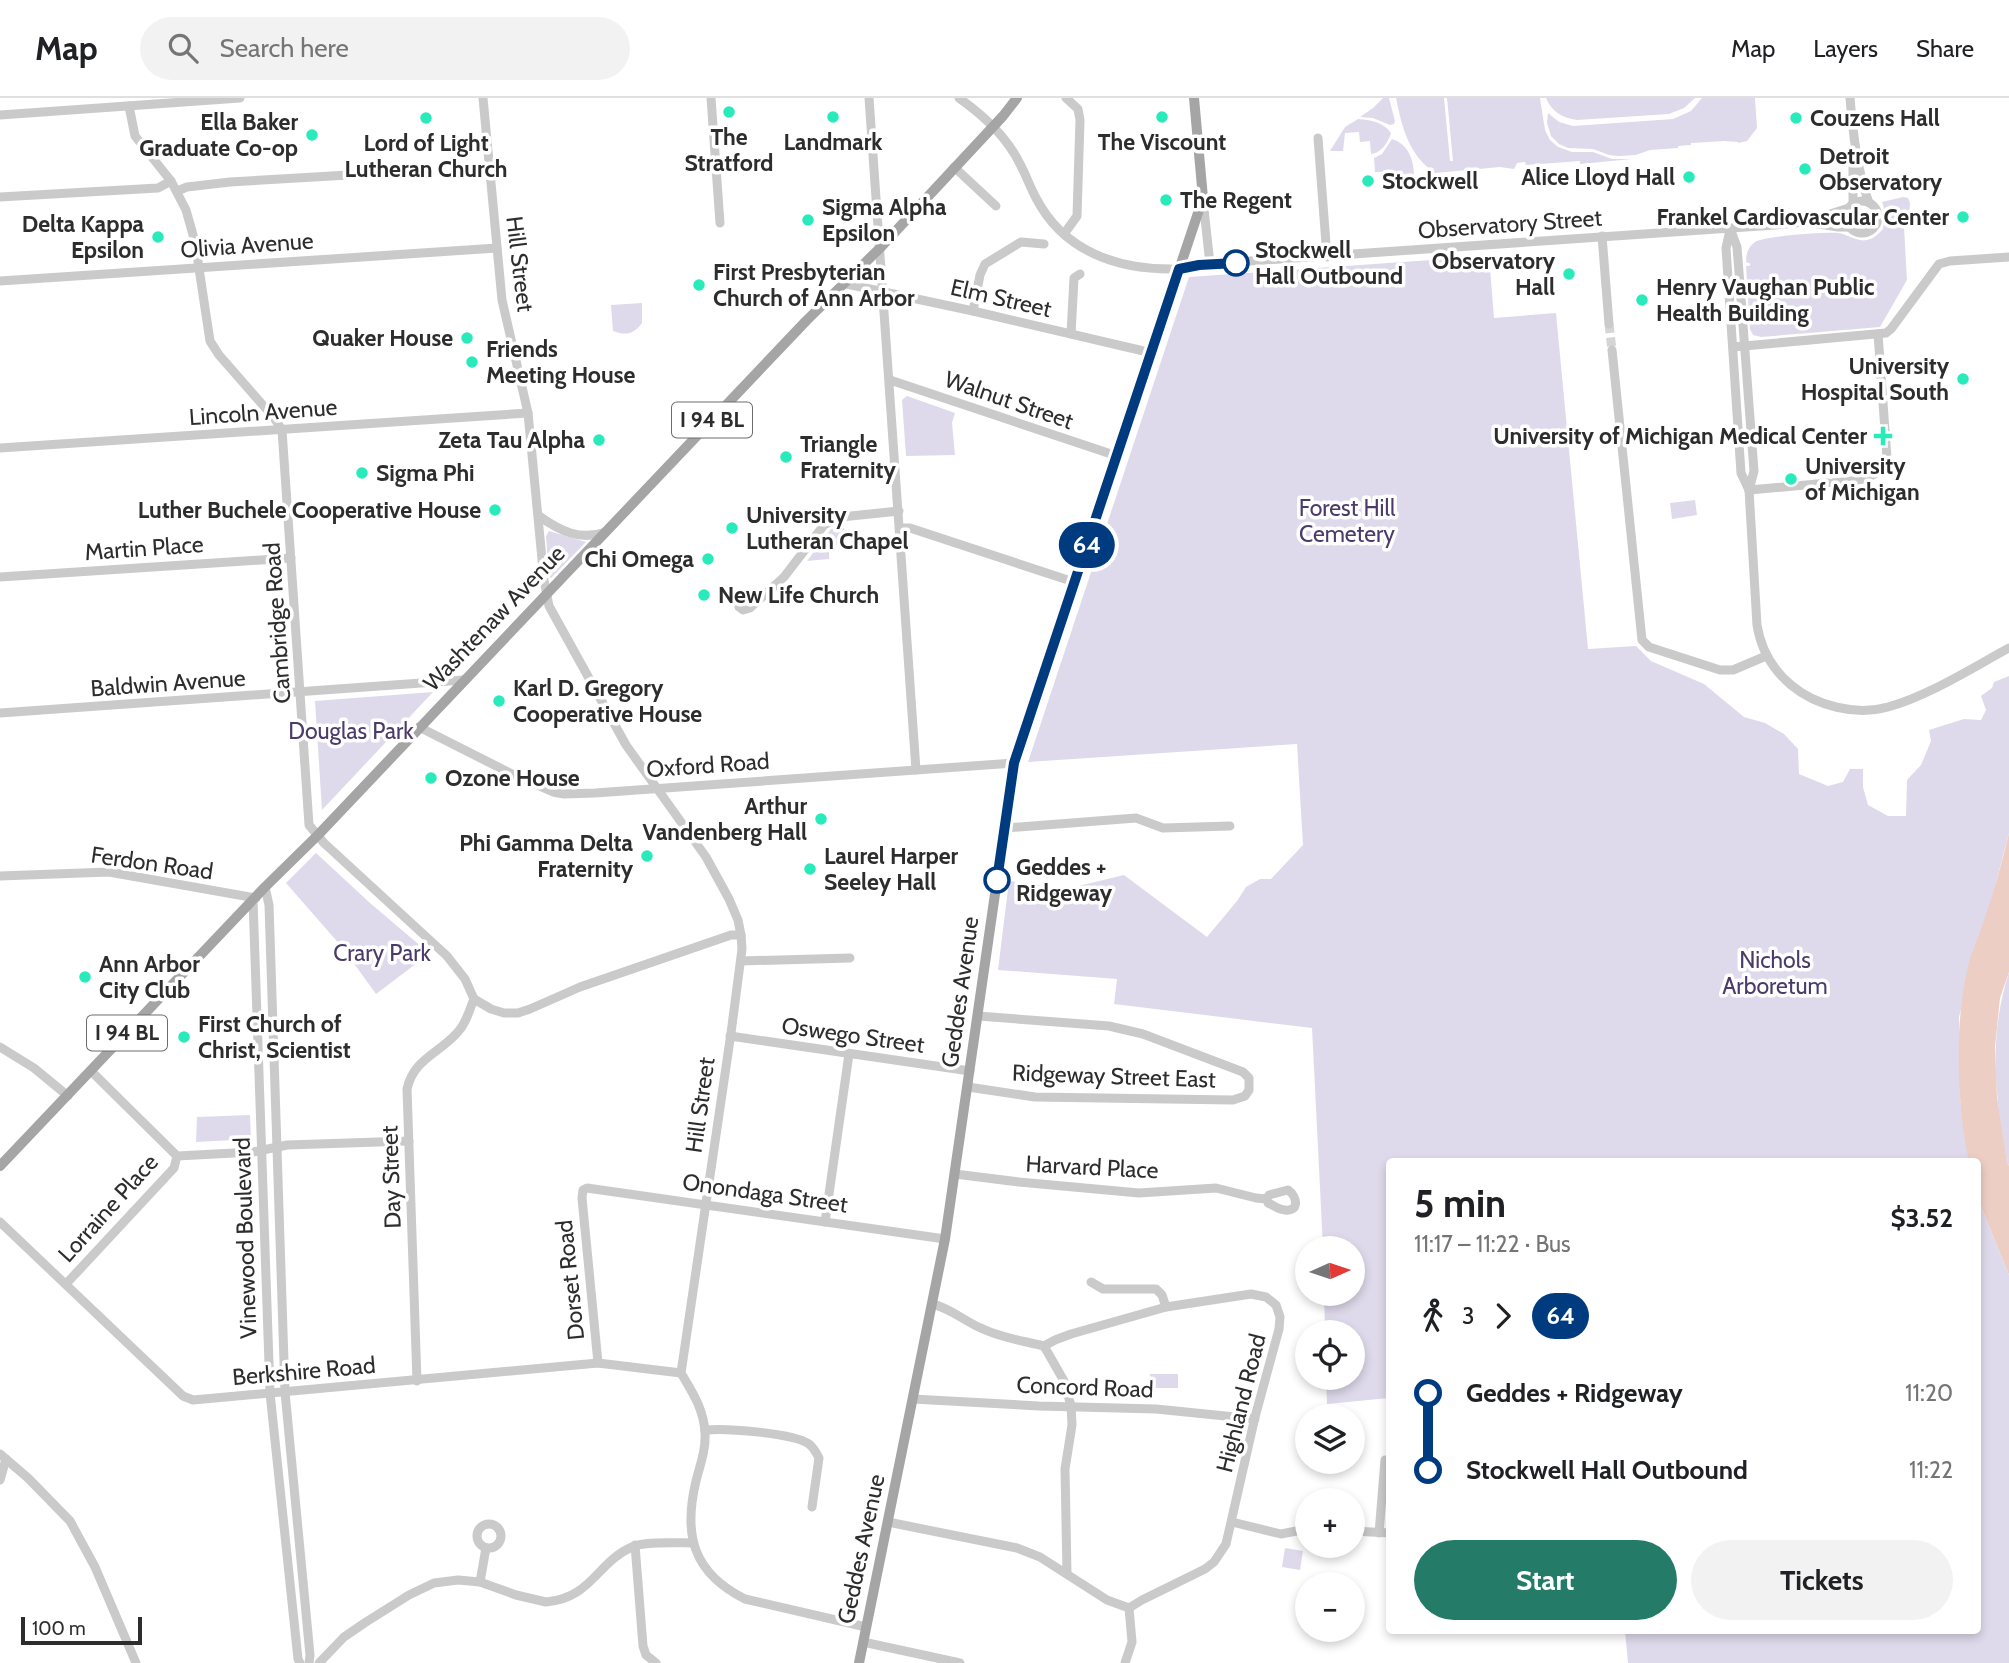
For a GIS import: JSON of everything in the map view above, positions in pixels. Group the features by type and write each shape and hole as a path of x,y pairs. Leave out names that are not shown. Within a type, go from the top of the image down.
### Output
{"main road":[{"name":"Washtenaw Avenue","path":"0,1166 842,283 880,248 1017,98"},
{"name":"Geddes Avenue","path":"859,1663 945,1239 1014,763 1203,198 1194,98"}],"street":[{"path":"0,115 74,104 129,106 149,101 240,98"},
{"name":"Hill Street","path":"483,98 502,300 528,413 549,606 626,745 684,825 718,878 734,909 741,934 741,961 681,1373"},
{"path":"711,98 720,223"},
{"path":"869,98 916,770"},
{"name":"Observatory Street","path":"958,98 992,126 1010,147 1035,197 1056,228 1088,252 1135,267 1179,269 1210,264 1805,222 1849,227"},
{"path":"1064,234 1077,216 1080,120 1077,109 1066,98"},
{"path":"1850,98 1853,132 1864,190 1877,214 1874,228 1862,233 1853,231 1846,217 1851,206 1853,132"},
{"path":"129,106 135,136 171,181 192,228 210,341 282,430"},
{"path":"1318,138 1327,257"},
{"path":"954,167 996,206"},
{"path":"177,191 187,187 230,182 400,172"},
{"path":"0,197 158,188 171,181"},
{"path":"1203,198 1210,264"},
{"path":"1851,206 1864,201 1869,203"},
{"name":"Observatory Street","path":"1805,222 1851,206"},
{"path":"1730,228 1737,247 1754,471 1749,490 1757,625 1766,656 1779,673 1809,698 1843,709 1861,711 1897,704 2009,648"},
{"path":"1730,228 1726,248 1741,472 1749,490"},
{"path":"1602,236 1609,324"},
{"path":"973,312 980,275 985,264 1021,242 1044,244"},
{"name":"Olivia Avenue","path":"0,281 497,248"},
{"path":"1732,347 1886,333 1940,264 2009,257"},
{"path":"1071,334 1074,278 1080,274"},
{"name":"Elm Street","path":"842,283 1152,353"},
{"path":"1749,490 1867,479 1885,464 1887,458 1878,334"},
{"path":"1612,350 1642,640 1649,647 1720,670 1733,670 1766,656"},
{"name":"Walnut Street","path":"890,380 1117,456"},
{"name":"Lincoln Avenue","path":"0,448 528,413"},
{"name":"Cambridge Road","path":"282,430 309,825 317,836"},
{"path":"738,607 743,610 750,608 784,577 820,530 833,519 899,511"},
{"path":"539,516 555,527 573,534 606,532"},
{"path":"900,528 910,527 1074,582"},
{"name":"Martin Place","path":"0,577 291,558"},
{"name":"Baldwin Avenue","path":"0,713 463,680"},
{"name":"Oxford Road","path":"419,727 558,794 1014,763"},
{"path":"1005,828 1136,818 1163,828 1230,826"},
{"path":"317,836 447,956 465,979 474,999 504,1013 518,1013 580,987 741,934"},
{"name":"Ferdon Road","path":"0,876 108,872 254,899"},
{"name":"Vinewood Boulevard","path":"265,887 269,905 285,1392 309,1663"},
{"name":"Vinewood Boulevard","path":"254,899 270,1393 300,1663"},
{"path":"741,961 850,958"},
{"path":"257,978 271,977"},
{"name":"Day Street","path":"417,1381 407,1089 418,1065 460,1031 474,999"},
{"name":"Ridgeway Street East","path":"968,1087 1035,1097 1233,1100 1245,1096 1250,1083 1243,1072 1131,1031 1109,1026 978,1016"},
{"name":"Oswego Street","path":"730,1036 970,1071"},
{"path":"0,1047 34,1068 68,1096"},
{"path":"825,1222 849,1054"},
{"path":"91,1072 177,1156 262,1150 287,1145 409,1141"},
{"name":"Lorraine Place","path":"66,1284 174,1168 177,1156"},
{"name":"Harvard Place","path":"955,1174 1139,1193 1216,1188 1267,1199"},
{"name":"Onondaga Street","path":"582,1194 583,1190 591,1188 945,1239"},
{"name":"Dorset Road","path":"582,1194 598,1363"},
{"name":"Berkshire Road","path":"0,1222 188,1399 198,1401 598,1363 681,1373"},
{"path":"1091,1282 1103,1289 1156,1289 1162,1295 1166,1307"},
{"name":"Highland Road","path":"1044,1346 1071,1334 1166,1307 1251,1294 1266,1297 1276,1305 1280,1317 1226,1544 1214,1562 1205,1569 1129,1608"},
{"path":"932,1304 943,1306 991,1332 1044,1346 1064,1381 1071,1406 1072,1425 1065,1469 1068,1573"},
{"path":"681,1373 700,1405 705,1430 703,1458 692,1502 693,1544 697,1556 712,1575 732,1592 746,1599 866,1627"},
{"name":"Concord Road","path":"913,1399 1156,1409 1255,1419"},
{"path":"705,1430 764,1434 808,1443 819,1458 812,1507"},
{"path":"0,1480 3,1456"},
{"path":"3,1456 70,1521 95,1567 136,1663"},
{"path":"1365,1532 1384,1533 1385,1460"},
{"path":"888,1522 1017,1548 1040,1556 1107,1600 1129,1608 1132,1642 1125,1663"},
{"path":"1232,1522 1281,1534 1295,1531"},
{"path":"319,1663 344,1637 415,1591 434,1583 446,1580 480,1582 516,1595 546,1602 556,1601 587,1586 619,1554 635,1545 693,1544"},
{"path":"635,1545 643,1646 646,1655 656,1663"},
{"path":"480,1582 486,1548"},
{"path":"863,1642 960,1663"}],"green space":[{"path":"1383,98 1389,98 1394,124 1360,117 1373,108"},
{"path":"1396,98 1444,98 1450,161 1453,161 1447,98 1540,98 1545,130 1550,140 1558,147 1572,152 1593,152 1612,159 1632,159 1580,164 1580,161 1526,165 1525,162 1517,163 1514,169 1500,167 1435,173 1419,158 1408,140"},
{"path":"1546,98 1695,98 1684,108 1669,114 1577,120 1558,114"},
{"path":"1702,98 1755,98 1757,128 1747,141 1738,143 1691,143 1678,148 1619,156 1593,149 1568,148 1559,144 1551,136 1547,123 1548,113 1559,122 1573,126 1673,119 1691,111"},
{"path":"1358,119 1376,122 1388,129 1391,133 1384,147 1371,154 1370,141 1360,142 1359,132 1345,133 1343,151 1330,151 1345,127"},
{"path":"1392,139 1408,151 1414,169 1414,182 1397,183 1382,172 1375,172 1374,158 1382,154"},
{"path":"1908,198 1910,203 1909,217 1904,227 1907,280 1880,327 1761,337 1753,335 1750,329 1746,266 1751,264 1746,262 1746,259 1755,242 1821,233 1870,239 1883,229 1885,211 1882,202"},
{"path":"1489,256 1494,318 1556,313 1588,649 1636,646 1651,661 1704,684 1744,717 1765,723 1784,734 1798,749 1799,774 1828,786 1843,782 1850,769 1863,769 1863,787 1868,805 1888,816 1906,816 1907,780 1921,765 1931,741 1929,730 1964,719 1981,720 1986,710 1981,696 1992,688 1994,682 2009,676 2009,833 1959,1017 1960,1097 1968,1158 1386,1158 1386,1398 1327,1404 1326,1390 1365,1390 1365,1320 1325,1320 1324,1306 1365,1306 1365,1236 1322,1236 1312,1028 1114,1004 1117,979 998,970 1009,881 1066,889 1124,875 1207,937 1246,887 1260,879 1271,879 1303,845 1297,744 1028,762 1189,277"},
{"path":"642,303 642,323 639,327 629,333 613,331 611,305"},
{"path":"907,396 955,413 952,423 955,455 906,456 902,400"},
{"path":"1695,500 1697,515 1672,519 1670,503"},
{"path":"844,527 845,544 829,546 829,559 807,561 831,529"},
{"path":"549,531 586,542 551,578 546,536"},
{"name":"Douglas Park","path":"433,692 322,810 315,701"},
{"name":"Crary Park","path":"316,853 423,948 417,963 376,994 342,947 286,883"},
{"path":"2009,972 2009,1166 1999,1114 1996,1043 2002,996"},
{"path":"250,1115 251,1139 196,1142 197,1117"},
{"path":"1981,1206 2009,1275 2009,1663 1628,1663 1625,1634 1981,1634"},
{"path":"1150,1374 1178,1374 1178,1388 1149,1388"},
{"path":"1285,1548 1295,1550 1295,1558 1302,1558 1300,1570 1282,1567"}],"shaded area":[{"path":"2009,833 2009,972 2000,998 1995,1047 1997,1097 2009,1166 2009,1275 1981,1206 1981,1158 1968,1158 1959,1066 1960,1017 1967,971"}],"tunnel":[{"path":"1609,324 1612,350"}],"bus line":[{"name":"64","path":"997,880 1014,763 1179,269 1236,263"}],"place":[{"name":"The Stratford","path":"729,112"},
{"name":"Landmark","path":"833,117"},
{"name":"The Viscount","path":"1162,117"},
{"name":"Lord of Light Lutheran Church","path":"426,118"},
{"name":"Couzens Hall","path":"1796,118"},
{"name":"Ella Baker Graduate Co-op","path":"312,135"},
{"name":"Detroit Observatory","path":"1805,169"},
{"name":"Alice Lloyd Hall","path":"1689,177"},
{"name":"Stockwell","path":"1368,181"},
{"name":"The Regent","path":"1166,200"},
{"name":"Frankel Cardiovascular Center","path":"1963,217"},
{"name":"Sigma Alpha Epsilon","path":"808,220"},
{"name":"Delta Kappa Epsilon","path":"158,237"},
{"name":"Stockwell Hall Outbound","path":"1236,263"},
{"name":"Observatory Hall","path":"1569,274"},
{"name":"First Presbyterian Church of Ann Arbor","path":"699,285"},
{"name":"Henry Vaughan Public Health Building","path":"1642,300"},
{"name":"Quaker House","path":"467,338"},
{"name":"Friends Meeting House","path":"472,362"},
{"name":"University Hospital South","path":"1963,379"},
{"name":"University of Michigan Medical Center","path":"1883,436"},
{"name":"Zeta Tau Alpha","path":"599,440"},
{"name":"Triangle Fraternity","path":"786,457"},
{"name":"Sigma Phi","path":"362,473"},
{"name":"University of Michigan","path":"1791,479"},
{"name":"Luther Buchele Cooperative House","path":"495,510"},
{"name":"University Lutheran Chapel","path":"732,528"},
{"name":"Chi Omega","path":"708,559"},
{"name":"New Life Church","path":"704,595"},
{"name":"Karl D. Gregory Cooperative House","path":"499,701"},
{"name":"Ozone House","path":"431,778"},
{"name":"Arthur Vandenberg Hall","path":"821,819"},
{"name":"Phi Gamma Delta Fraternity","path":"647,856"},
{"name":"Laurel Harper Seeley Hall","path":"810,869"},
{"name":"Geddes + Ridgeway","path":"997,880"},
{"name":"Ann Arbor City Club","path":"85,977"},
{"name":"First Church of Christ, Scientist","path":"184,1037"}],"park label":[{"name":"Forest Hill Cemetery","path":"1347,521"},
{"name":"Nichols Arboretum","path":"1775,973"}]}
